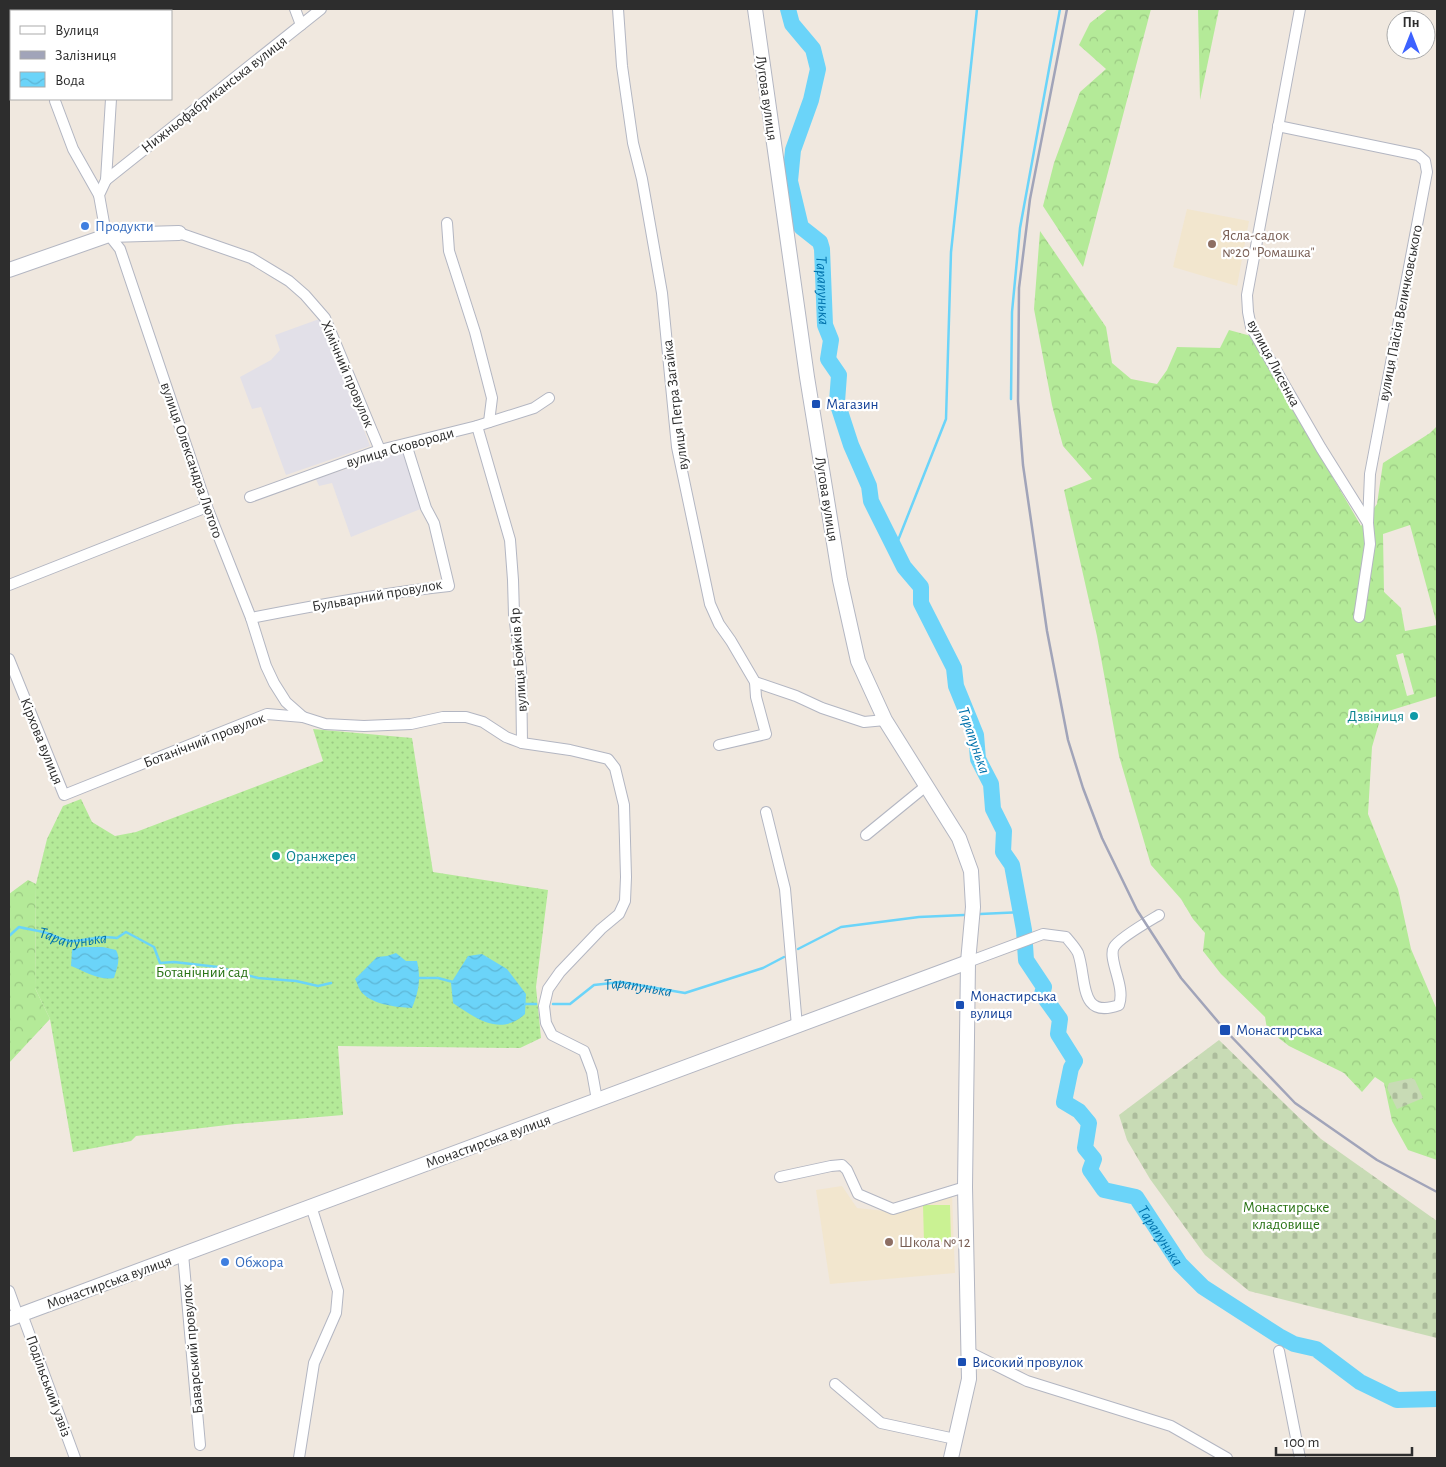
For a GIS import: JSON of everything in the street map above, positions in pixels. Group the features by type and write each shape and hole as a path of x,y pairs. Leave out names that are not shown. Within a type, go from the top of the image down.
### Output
{"street":[{"path":"295,9 301,25"},
{"name":"Нижньофабриканська вулиця","path":"106,180 321,9"},
{"name":"вулиця Петра Загайка","path":"618,9 622,66 633,143 642,179 662,293 677,447 710,604 718,624 731,641 756,682"},
{"name":"Лугова вулиця","path":"755,9 807,377 840,580 858,661 885,720 959,838 971,871 973,907 968,962 965,1187 969,1379 951,1458"},
{"name":"вулиця Лисенка","path":"1300,9 1246,295 1248,312 1251,327 1321,448 1368,523"},
{"path":"99,195 106,180 111,100"},
{"name":"вулиця Олександра Лютого","path":"55,101 73,149 99,195 104,223 109,235 120,249 207,507 251,618 266,666 286,702 303,717"},
{"name":"вулиця Паїсія Величковського","path":"1278,126 1418,155 1425,161 1426,172 1370,474 1368,523 1370,544 1359,617"},
{"path":"447,223 448,251 475,332 492,398 489,422"},
{"path":"9,270 109,235 179,234"},
{"name":"Хімічний провулок","path":"179,234 251,258 289,281 319,310 325,318 380,450"},
{"name":"вулиця Сковороди","path":"250,497 380,450 477,426 534,408 550,398"},
{"name":"вулиця Бойків Яр","path":"477,426 510,540 514,615 521,669 522,743"},
{"name":"Бульварний провулок","path":"251,618 414,589 448,586 434,523 426,508 406,444"},
{"path":"9,585 207,507"},
{"name":"Кірхова вулиця","path":"9,659 64,795"},
{"path":"718,745 766,734 756,697 756,682 864,722 885,720"},
{"name":"Ботанічний провулок","path":"64,795 267,714 303,717 325,724 364,726 411,724 443,718 466,717 483,722 506,737 522,743"},
{"path":"522,743 570,750 608,759 615,768 624,805 625,901 619,914 601,929 560,972 548,989 544,1006 546,1023 552,1035 584,1051 592,1072 597,1100"},
{"path":"866,835 926,786"},
{"path":"766,812 785,889 797,1026"},
{"path":"968,962 1043,934 1066,937 1077,952 1087,998 1092,1006 1101,1010 1110,1009 1119,1005 1121,1000 1121,987 1112,956 1114,947 1124,937 1159,915"},
{"name":"Монастирська вулиця","path":"16,1316 968,962"},
{"path":"780,1177 831,1166 842,1166 847,1170 858,1194 893,1209 965,1187"},
{"path":"299,1458 314,1364 336,1313 338,1291 311,1206"},
{"name":"Баварський провулок","path":"183,1254 200,1445"},
{"path":"9,1291 16,1316"},
{"name":"Подільський узвіз","path":"16,1316 75,1458"},
{"path":"1278,1351 1300,1458"},
{"path":"969,1352 1027,1381 1171,1426 1227,1458"},
{"path":"835,1384 881,1423 955,1439"}],"shaded area":[{"name":"Ясла-садок №20 \"Ромашка\"","path":"1187,209 1249,221 1237,286 1173,267"},
{"path":"322,318 370,446 286,475 261,407 252,409 240,377 271,360 280,350 275,335"},
{"path":"406,450 423,508 351,537 332,483 319,486 316,479"},
{"name":"Школа № 12","path":"842,1186 857,1208 894,1212 952,1194 955,1273 830,1284 816,1190"}],"green space":[{"path":"1108,9 1151,9 1083,267 1043,206 1054,163 1080,92 1106,69 1079,45 1090,23"},
{"path":"1198,9 1219,9 1200,100"},
{"path":"1040,231 1106,327 1112,363 1131,379 1157,384 1167,370 1177,347 1220,348 1229,330 1251,336 1361,526 1377,504 1383,463 1430,433 1437,426 1437,625 1437,696 1382,713 1372,747 1368,814 1398,889 1411,949 1437,1010 1437,1160 1408,1150 1392,1121 1384,1083 1375,1077 1362,1092 1344,1073 1289,1046 1267,1029 1265,1017 1221,974 1203,951 1205,933 1193,919 1181,899 1151,865 1119,756 1097,636 1064,490 1092,479 1063,446 1052,405 1034,309","holes":["1410,525 1437,625 1405,631 1401,608 1384,592 1383,534","1403,653 1414,694 1407,696 1396,655"]},
{"name":"Ботанічний сад","path":"313,729 412,738 433,872 548,890 536,987 541,1038 520,1048 338,1046 343,1115 235,1124 136,1136 131,1141 73,1152 50,1019 35,988 36,884 47,839 63,806 81,799 92,822 115,836 136,832 323,761"},
{"path":"28,880 36,884 35,988 50,1019 9,1063 9,894"},
{"name":"Монастирське кладовище","path":"1219,1040 1321,1139 1437,1221 1437,1338 1249,1291 1205,1255 1150,1179 1127,1140 1119,1115"},
{"path":"1412,1078 1415,1080 1423,1098 1397,1109 1387,1088 1389,1083"},
{"path":"923,1205 950,1205 951,1242 924,1242"}],"water":[{"path":"82,947 103,947 116,950 118,960 114,978 98,977 71,966 72,950"},
{"path":"396,953 406,961 417,961 419,985 412,1008 384,1004 370,999 360,990 355,979 377,957"},
{"path":"482,954 507,969 526,994 525,1014 516,1021 497,1025 488,1023 453,1003 451,983 468,956"}],"waterway":[{"name":"Тарапунька","path":"788,9 792,24 813,49 818,69 811,100 793,150 790,181 801,227 820,242 822,249 825,325 831,340 828,359 839,375 837,402 851,445 869,486 871,501 904,567 921,587 921,603 954,668 956,686 976,735 978,759 991,784 993,809 1004,831 1003,852 1012,865 1024,930 1026,960 1044,987 1042,994 1060,1019 1058,1034 1075,1061 1071,1068 1064,1102 1079,1111 1089,1123 1085,1148 1094,1159 1090,1170 1104,1190 1136,1197 1180,1264 1203,1287 1279,1336 1294,1344 1316,1349 1360,1382 1397,1400 1437,1399"},
{"name":"Тарапунька","path":"895,548 946,419 951,252 977,9"},
{"path":"1011,399 1012,312 1020,228 1060,9"},
{"name":"Тарапунька","path":"980,914 1021,912"},
{"name":"Тарапунька","path":"798,949 841,927 919,917 964,915"},
{"name":"Тарапунька","path":"9,936 19,927 47,933 70,941 100,937 117,938 126,932 154,947 160,963 174,962 218,967 258,978 296,981 318,986 331,983"},
{"name":"Тарапунька","path":"553,1004 570,1004 594,985 621,982 685,993 763,968 784,957"},
{"name":"Тарапунька","path":"417,978 438,978 453,982"},
{"name":"Тарапунька","path":"525,1004 536,1004"}],"railway":[{"path":"1067,9 1030,199 1019,288 1018,401 1023,465 1047,631 1068,740 1083,788 1102,838 1137,910 1181,978 1225,1030 1295,1103 1377,1160 1437,1192"}],"place":[{"name":"Продукти","path":"85,226"},
{"name":"Ясла-садок №20 \"Ромашка\"","path":"1212,244"},
{"name":"Магазин","path":"816,404"},
{"name":"Дзвіниця","path":"1414,716"},
{"name":"Оранжерея","path":"276,856"},
{"name":"Монастирська вулиця","path":"960,1005"},
{"name":"Монастирська","path":"1225,1030"},
{"name":"Школа № 12","path":"889,1242"},
{"name":"Обжора","path":"225,1262"},
{"name":"Високий провулок","path":"962,1362"}]}
